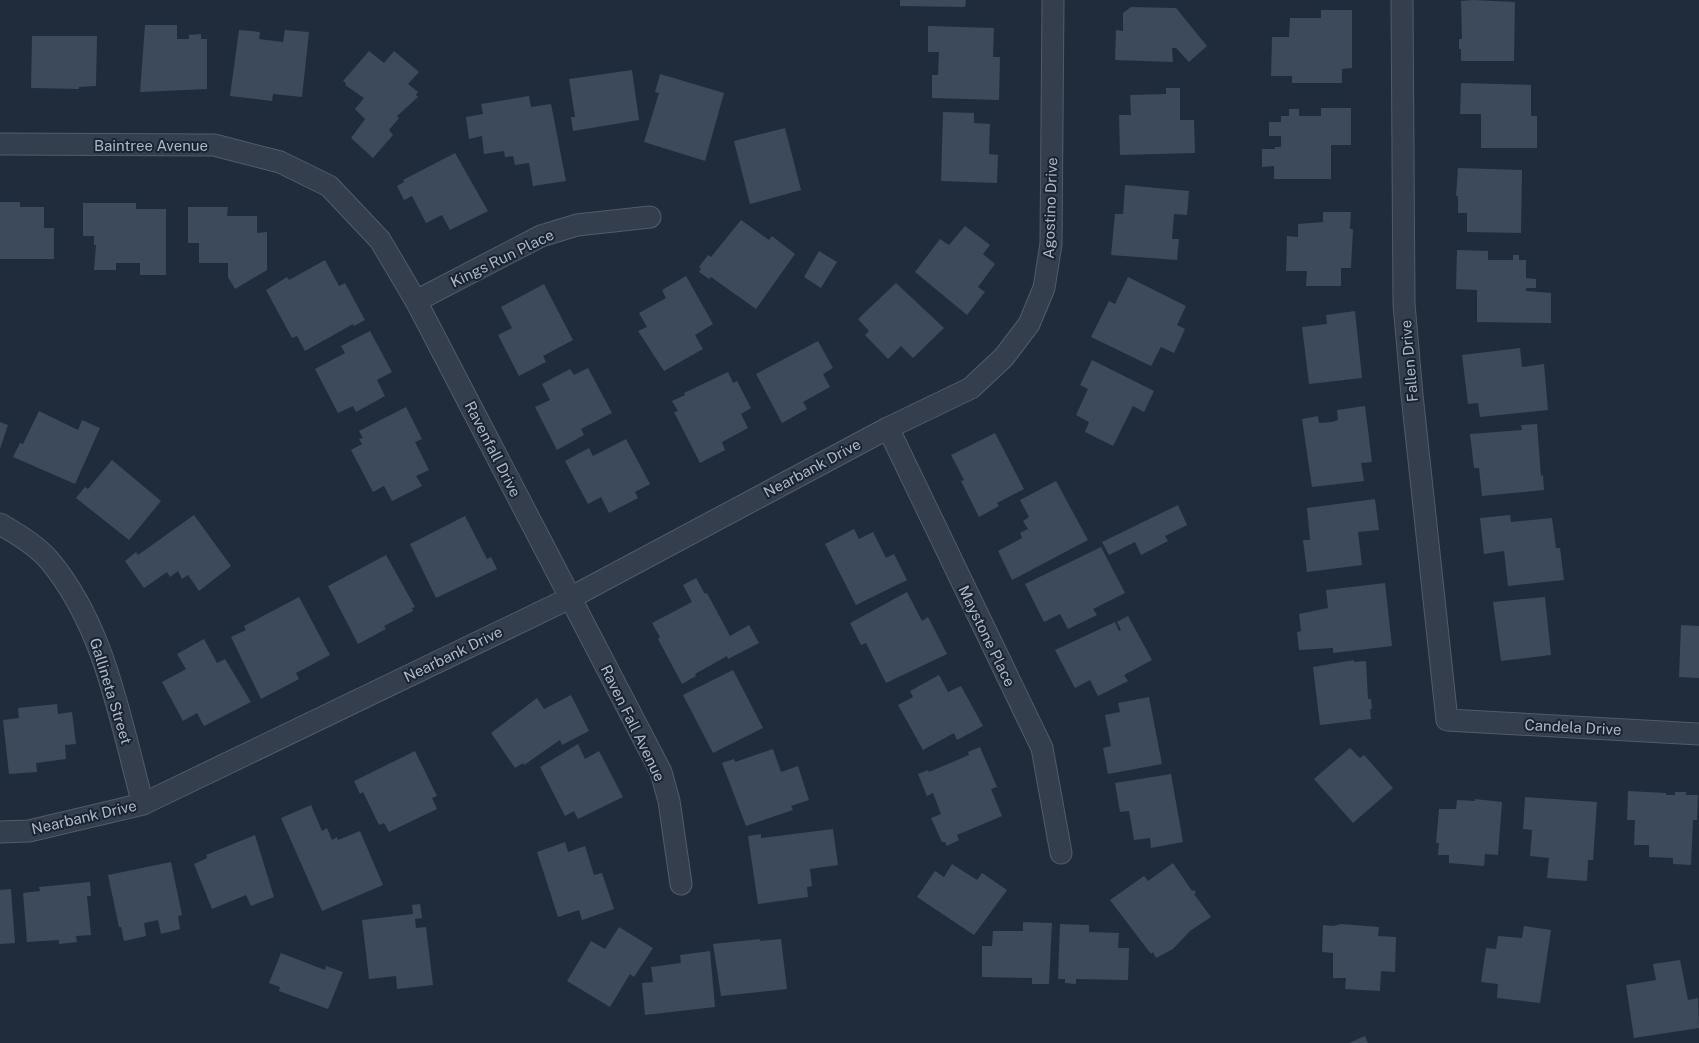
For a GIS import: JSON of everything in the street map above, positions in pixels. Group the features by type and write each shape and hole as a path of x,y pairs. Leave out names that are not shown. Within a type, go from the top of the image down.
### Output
{"street":[{"name":"Agostino Drive","path":"888,428 971,388 1004,357 1029,324 1044,288 1051,244 1053,0"},
{"name":"Fallen Drive","path":"1402,0 1404,304 1447,720"},
{"name":"Baintree Avenue","path":"0,144 214,145 280,162 329,186 380,240 416,301"},
{"name":"Kings Run Place","path":"416,301 541,236 578,225 650,217"},
{"name":"Ravenfall Drive","path":"416,301 570,598"},
{"name":"Nearbank Drive","path":"0,832 29,831 143,804 570,598 888,428"},
{"name":"Maystone Place","path":"888,428 1042,748 1061,853"},
{"name":"Gallineta Street","path":"0,524 48,559 79,602 99,646 143,804"},
{"name":"Raven Fall Avenue","path":"570,598 661,772 668,801 681,884"},
{"name":"Candela Drive","path":"1447,720 1699,734"}],"building":[{"path":"900,0 966,0 965,7 900,6"},
{"path":"1461,1 1515,2 1514,61 1461,61 1459,39 1462,39"},
{"path":"1131,7 1176,8 1207,46 1189,62 1176,48 1172,48 1173,62 1115,60 1116,30 1123,31 1123,13"},
{"path":"1321,10 1352,10 1352,68 1342,69 1342,83 1292,83 1292,76 1271,76 1272,37 1289,37 1290,18 1321,18"},
{"path":"145,25 177,25 177,39 189,39 189,35 201,34 201,39 207,39 207,89 140,92"},
{"path":"928,26 994,28 993,57 1000,57 999,100 932,98 932,75 938,75 939,52 928,52"},
{"path":"239,30 260,32 259,39 283,42 285,30 309,32 302,97 273,94 272,101 230,96"},
{"path":"32,36 97,36 96,86 79,87 79,89 31,88"},
{"path":"369,51 384,63 394,51 419,72 408,84 418,92 416,95 418,97 397,116 399,118 389,130 393,135 373,158 351,138 365,119 355,109 364,98 345,85 346,83 343,81"},
{"path":"632,70 639,120 573,131 571,117 575,117 569,79"},
{"path":"660,74 724,93 705,161 644,142 659,93 655,92"},
{"path":"1461,83 1531,85 1531,116 1537,116 1537,148 1481,148 1481,114 1460,114"},
{"path":"1166,88 1180,88 1180,120 1194,120 1195,153 1120,155 1119,115 1131,115 1130,95 1166,94"},
{"path":"529,96 531,107 551,104 566,181 533,186 529,163 515,165 513,156 505,157 504,151 484,154 482,136 469,139 466,117 483,114 481,104"},
{"path":"1321,108 1351,108 1351,145 1331,145 1331,179 1274,179 1274,166 1262,167 1262,149 1281,147 1281,136 1269,136 1269,122 1281,122 1281,116 1289,116 1289,109 1299,109 1299,116 1321,116"},
{"path":"943,112 974,113 974,123 990,124 989,154 998,155 997,183 941,181"},
{"path":"785,128 801,190 750,204 734,141"},
{"path":"455,153 488,211 450,230 442,215 426,223 412,196 404,200 397,186 404,182 403,180"},
{"path":"1458,168 1522,170 1521,233 1467,232 1467,213 1458,213 1458,196 1456,196"},
{"path":"1125,185 1189,191 1187,215 1174,214 1172,239 1179,239 1177,260 1111,255 1115,214 1123,214"},
{"path":"0,202 20,202 20,207 44,207 44,228 54,228 54,259 0,259"},
{"path":"83,203 136,203 136,209 166,209 166,275 140,275 140,263 116,263 116,270 94,270 96,245 94,245 94,236 83,236"},
{"path":"188,207 228,207 227,216 257,216 257,233 267,232 267,270 235,289 228,277 228,263 199,263 199,243 188,243"},
{"path":"1323,212 1351,212 1350,229 1353,229 1351,268 1341,268 1341,286 1306,286 1307,271 1286,271 1287,236 1298,237 1298,224 1323,222"},
{"path":"741,220 769,240 772,236 795,254 756,309 711,277 709,279 699,272 701,269 699,267 708,255 711,257"},
{"path":"965,226 990,245 983,254 995,264 978,287 985,292 967,315 915,272 940,239 949,245"},
{"path":"1457,250 1488,251 1488,260 1513,260 1513,255 1519,255 1519,260 1526,260 1526,278 1536,279 1536,288 1526,288 1526,291 1551,293 1551,323 1477,322 1477,290 1456,289"},
{"path":"819,251 837,262 821,288 804,277"},
{"path":"325,260 339,286 345,283 365,320 354,326 353,324 305,351 297,336 292,338 266,290 287,277 289,280"},
{"path":"686,276 713,324 695,335 703,349 664,371 638,331 647,327 639,313 666,298 662,290"},
{"path":"1128,277 1186,306 1177,325 1185,329 1174,353 1161,347 1151,366 1091,337 1109,301 1115,304"},
{"path":"896,283 944,328 913,358 901,346 888,359 865,335 869,331 858,319"},
{"path":"544,284 573,340 543,356 546,362 519,376 498,335 512,328 501,307"},
{"path":"1355,311 1362,378 1309,384 1302,327 1327,324 1326,315"},
{"path":"370,331 392,372 377,380 385,396 356,412 353,406 338,413 315,369 345,353 341,346"},
{"path":"818,341 833,368 823,374 830,387 803,402 807,409 782,423 756,374"},
{"path":"1520,348 1522,367 1544,364 1548,410 1480,417 1478,403 1468,404 1462,355"},
{"path":"1092,360 1154,391 1144,412 1133,406 1113,446 1085,432 1089,422 1076,415 1088,389 1080,385"},
{"path":"588,368 612,413 581,429 584,435 557,450 535,407 550,400 542,384 570,369 574,375"},
{"path":"728,372 733,383 737,381 751,408 741,414 748,428 722,442 725,450 700,463 674,412 678,411 672,401 685,395 684,393"},
{"path":"1365,406 1372,462 1361,463 1364,481 1312,487 1302,419 1318,416 1319,423 1332,422 1338,420 1337,410"},
{"path":"406,407 422,439 415,442 429,470 416,476 422,486 392,501 384,486 373,492 351,450 362,444 359,439 363,438 359,431"},
{"path":"39,411 78,430 82,420 100,428 75,484 13,457 20,443 23,444"},
{"path":"0,422 8,425 0,449"},
{"path":"1537,424 1541,476 1543,475 1544,490 1482,496 1479,468 1474,468 1470,434 1522,430 1521,425"},
{"path":"995,433 1024,489 997,503 999,506 979,517 961,481 964,480 951,455"},
{"path":"626,439 650,484 635,492 638,498 609,513 601,497 588,504 565,461 589,448 593,456"},
{"path":"112,460 161,501 129,540 76,498 85,487 88,489"},
{"path":"1056,481 1088,540 1012,580 998,551 1022,538 1020,533 1028,529 1023,521 1029,517 1020,500"},
{"path":"1375,499 1379,530 1358,532 1362,565 1307,572 1303,540 1310,540 1307,508"},
{"path":"1178,505 1187,525 1165,536 1168,541 1141,555 1135,542 1109,555 1102,542"},
{"path":"194,515 231,566 199,591 188,575 182,579 178,571 170,577 167,572 144,588 125,561 136,552 138,555"},
{"path":"1510,515 1511,522 1552,518 1556,548 1560,548 1564,580 1508,586 1504,551 1484,554 1480,518"},
{"path":"465,516 487,559 491,557 497,569 436,598 410,544"},
{"path":"854,529 859,539 873,532 886,558 894,554 907,580 856,605 825,544"},
{"path":"1101,547 1125,593 1093,609 1097,615 1068,629 1060,614 1044,622 1025,584"},
{"path":"386,555 415,607 412,608 413,611 384,626 386,629 358,644 328,586"},
{"path":"696,578 705,594 707,593 730,636 749,625 759,643 728,659 727,656 695,674 696,676 682,684 658,639 660,637 652,623 692,602 683,585"},
{"path":"1385,583 1392,646 1333,653 1333,648 1299,650 1297,632 1301,631 1299,614 1328,608 1326,590"},
{"path":"907,592 922,621 928,617 947,654 886,683 866,643 861,645 850,623"},
{"path":"299,597 330,655 296,673 299,679 261,699 231,637 246,630 244,626"},
{"path":"1545,597 1551,655 1501,661 1493,602"},
{"path":"1128,616 1152,660 1124,675 1128,681 1098,696 1090,680 1075,688 1055,650 1115,622 1119,631 1121,630 1117,622"},
{"path":"1681,625 1699,626 1699,678 1679,677"},
{"path":"204,639 217,663 225,659 251,702 204,726 197,713 183,721 162,682 186,669 177,654"},
{"path":"1354,660 1354,662 1366,661 1368,699 1371,699 1372,709 1370,709 1371,719 1320,725 1313,667"},
{"path":"733,670 763,728 713,753 683,695"},
{"path":"939,675 948,692 961,686 983,726 957,740 954,733 923,750 898,705 913,697 910,691"},
{"path":"571,695 589,731 562,745 560,740 524,765 523,763 515,768 491,733 537,698 544,709"},
{"path":"1149,697 1162,764 1108,774 1103,748 1111,746 1105,715 1120,712 1118,703"},
{"path":"57,704 58,714 72,712 76,744 65,745 66,759 36,763 37,772 9,774 3,720 19,718 18,708"},
{"path":"578,744 585,759 599,751 623,797 578,819 574,811 565,816 540,767"},
{"path":"980,747 997,787 991,789 1002,816 957,835 959,840 947,846 945,842 942,842 931,818 941,814 933,793 927,796 918,774 928,770 929,772 969,755 968,752"},
{"path":"1350,748 1360,758 1364,755 1393,788 1353,823 1314,779"},
{"path":"773,749 781,772 798,766 809,800 791,806 793,810 746,826 722,763 734,759 735,762"},
{"path":"415,751 437,796 432,798 437,809 389,832 384,823 379,825 363,792 360,794 354,781"},
{"path":"1171,774 1183,842 1151,848 1150,838 1134,840 1129,811 1120,812 1115,783"},
{"path":"1628,791 1666,793 1666,795 1675,795 1675,792 1686,792 1686,795 1698,795 1697,820 1693,820 1691,865 1673,864 1673,858 1649,857 1649,845 1634,845 1635,820 1627,820"},
{"path":"1525,797 1597,802 1593,860 1588,860 1587,881 1547,878 1549,858 1530,856 1532,830 1523,829"},
{"path":"1475,799 1502,802 1498,855 1485,854 1484,866 1449,863 1449,855 1438,855 1439,843 1436,843 1439,809 1456,809 1457,800 1475,801"},
{"path":"311,805 322,831 327,828 332,840 337,837 338,840 360,831 383,885 322,911 281,818"},
{"path":"833,829 838,865 810,869 812,886 807,887 808,897 758,904 748,836 761,834 761,838"},
{"path":"255,835 274,897 251,906 246,895 212,909 194,864 207,858 206,855"},
{"path":"565,842 568,852 585,846 594,875 602,873 614,909 582,920 579,910 558,917 537,852"},
{"path":"171,862 182,915 178,916 180,929 161,934 158,920 144,923 146,936 124,941 121,927 119,927 108,875"},
{"path":"1173,863 1192,891 1194,890 1196,893 1194,894 1211,917 1190,931 1173,949 1156,958 1110,900 1144,876 1148,881"},
{"path":"952,864 977,880 982,873 1007,890 974,935 917,897 935,871 944,877"},
{"path":"90,882 91,896 87,896 91,935 76,936 77,942 59,944 59,940 27,942 23,893 40,891 39,887"},
{"path":"11,889 15,943 0,944 0,890"},
{"path":"420,904 422,918 415,919 416,928 426,927 433,985 397,989 396,976 369,979 362,920 413,914 412,905"},
{"path":"1023,922 1052,923 1049,984 1032,984 1032,978 982,977 982,946 992,946 993,931 1023,931"},
{"path":"1060,924 1089,925 1089,932 1119,933 1118,948 1129,948 1128,980 1076,979 1076,984 1065,983 1065,979 1058,979"},
{"path":"1341,924 1379,927 1378,936 1396,937 1395,972 1381,971 1380,991 1345,989 1346,978 1333,978 1333,953 1322,952 1323,925 1334,926"},
{"path":"1524,926 1551,930 1540,1003 1497,998 1498,984 1481,982 1486,948 1496,949 1498,936 1522,938"},
{"path":"619,927 653,948 634,977 630,974 610,1007 567,981 591,941 605,949"},
{"path":"760,939 760,941 781,939 787,989 721,996 713,944"},
{"path":"710,951 715,1007 645,1015 642,983 653,982 651,967 681,963 680,955"},
{"path":"281,953 325,970 326,966 343,972 328,1009 279,991 280,987 269,983"},
{"path":"1680,960 1688,1000 1698,998 1699,1028 1634,1038 1626,985 1656,980 1653,964"},
{"path":"1365,1036 1368,1043 1349,1043"}]}
